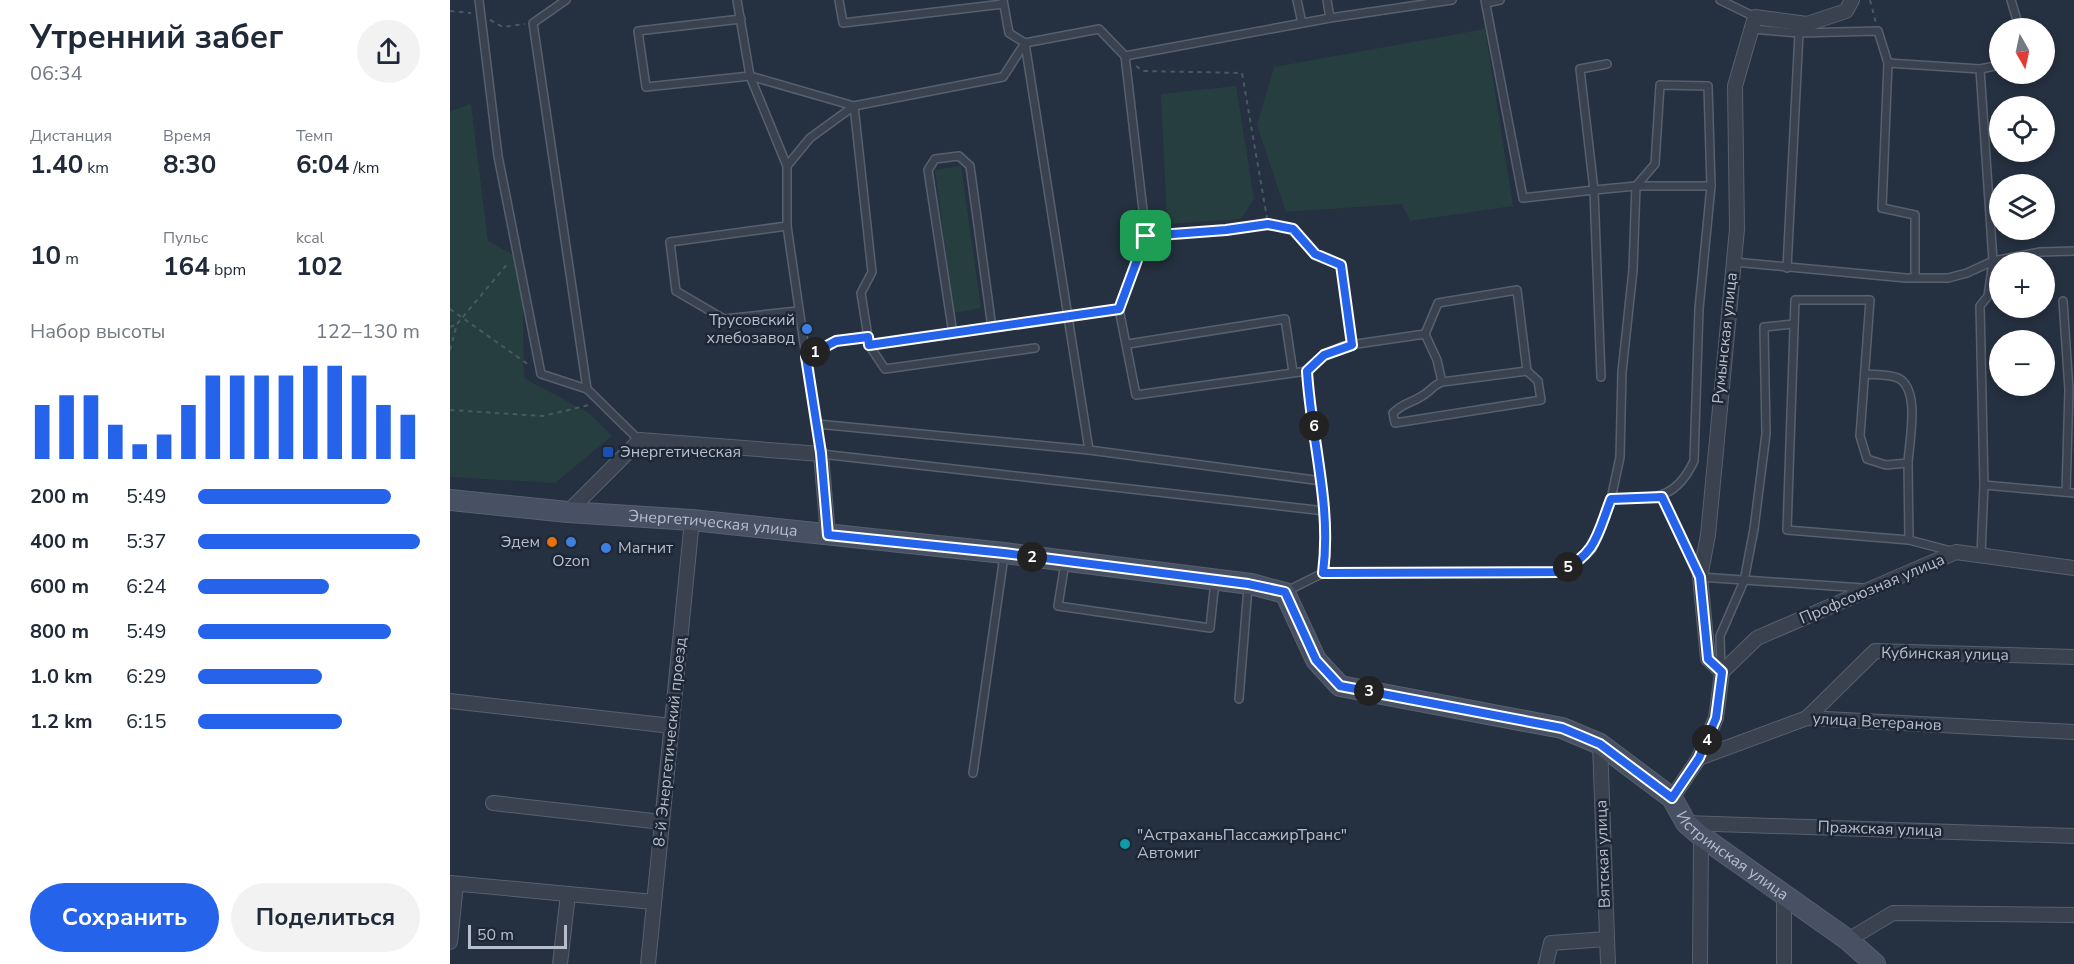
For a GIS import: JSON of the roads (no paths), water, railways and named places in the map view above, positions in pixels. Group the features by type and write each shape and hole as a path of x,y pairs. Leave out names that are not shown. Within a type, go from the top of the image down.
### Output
{"street":[{"path":"1753,23 1807,24 1846,11 1852,0"},
{"name":"Румынская улица","path":"1722,672 1708,659 1700,577 1710,513 1732,262 1737,229 1736,86 1753,23"},
{"path":"568,512 640,441 821,453 828,535"},
{"name":"Энергетическая улица","path":"450,500 568,512 692,520 1004,553 1248,584 1285,592"},
{"name":"8-й Энергетический проезд","path":"648,964 692,520"},
{"name":"Профсоюзная улица","path":"1722,672 1757,638 1956,552 2074,568"},
{"name":"Истринская улица","path":"1285,592 1316,660 1340,686 1562,728 1600,744 1672,798 1686,823 1701,836 1848,940 1875,964"},
{"name":"Кубинская улица","path":"1807,718 1875,651 2074,657"},
{"path":"1672,798 1699,758 1716,718 1722,672"},
{"path":"450,701 672,726"},
{"name":"улица Ветеранов","path":"1699,758 1807,718 2074,732"},
{"name":"Вятская улица","path":"1600,744 1608,964"},
{"path":"493,803 662,822"},
{"name":"Пражская улица","path":"1686,823 2074,836"},
{"path":"1700,964 1701,836"},
{"path":"450,942 453,883 654,902"},
{"path":"560,964 568,894"},
{"path":"1784,896 1784,964"},
{"path":"1848,940 1893,913 2074,915"},
{"path":"1546,964 1551,943 1606,939"}],"lane":[{"path":"479,0 498,156 541,374 587,389 640,441"},
{"path":"566,0 533,23 587,389"},
{"path":"737,0 750,76 787,166 787,226 821,453 1325,511"},
{"path":"839,0 843,23 1003,2 1009,33 1025,43 1099,30 1125,56 1146,236 1119,309 1128,344 1136,395 1307,371 1324,355 1352,345 1425,334"},
{"path":"1297,0 1302,23"},
{"path":"1328,0 1330,18"},
{"path":"1125,56 1330,18 1452,0"},
{"path":"1500,0 1486,2 1523,198 1636,186 1711,186"},
{"path":"1720,0 1753,23 1799,33 1878,31 1888,63 1882,208 1915,215 1915,276"},
{"path":"2011,0 2016,18"},
{"path":"741,19 638,31 646,87 750,76 854,106"},
{"path":"1787,268 1799,33"},
{"path":"787,166 810,138 854,106 1003,77 1025,43"},
{"path":"1025,43 1089,450"},
{"path":"1888,63 1980,69 1989,67"},
{"path":"1601,377 1594,190 1580,69 1607,64"},
{"path":"1980,69 1992,252"},
{"path":"1285,592 1323,573 1560,572 1576,564 1592,549 1611,499 1620,457 1622,372 1631,291 1636,186 1655,164 1660,85 1708,86 1711,186 1699,309 1694,461 1687,476 1662,497 1611,499"},
{"path":"854,106 872,272 861,293 869,341 885,369 1035,348"},
{"path":"952,334 928,170 934,159 959,156 970,166 992,328"},
{"path":"787,226 670,242 676,291 724,319 798,311"},
{"path":"2040,252 2074,251"},
{"path":"1732,262 1906,278 1915,276 1948,278 1967,273 1989,263"},
{"path":"1341,265 1352,345"},
{"path":"1442,382 1437,360 1425,334 1438,303 1517,290 1527,371 1538,381 1541,400 1395,423 1394,413 1404,403 1423,396 1434,385 1527,371"},
{"path":"1981,555 1984,485 1980,306 1989,296"},
{"path":"1908,464 1886,465 1867,459 1860,436 1870,300 1795,300 1787,530 1909,540 1956,552"},
{"path":"1984,485 2070,492 2072,390 2063,301"},
{"path":"806,357 836,341 869,341 952,334 1119,309"},
{"path":"1128,344 1285,320 1293,372"},
{"path":"1722,672 1720,636 1744,581 1766,434 1764,327 1794,324"},
{"path":"1307,371 1325,511 1327,545 1323,573"},
{"path":"1865,374 1895,377 1909,387 1912,398 1908,464 1909,540"},
{"path":"817,424 1089,450 1322,482"},
{"path":"1662,497 1700,577 1873,589"},
{"path":"974,773 1004,553"},
{"path":"1066,561 1058,606 1210,628 1215,580"},
{"path":"1239,699 1248,584"}],"place":[{"name":"Трусовский хлебозавод","path":"807,329"},
{"name":"Энергетическая","path":"608,452"},
{"name":"Эдем","path":"552,542"},
{"name":"Ozon","path":"571,542"},
{"name":"Магнит","path":"606,548"},
{"name":"\"АстраханьПассажирТранс\" Автомиг","path":"1125,844"}]}
